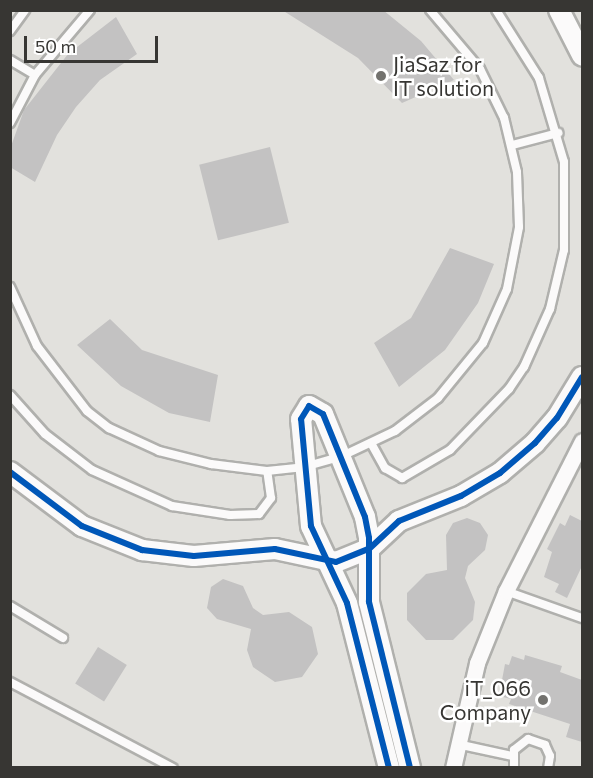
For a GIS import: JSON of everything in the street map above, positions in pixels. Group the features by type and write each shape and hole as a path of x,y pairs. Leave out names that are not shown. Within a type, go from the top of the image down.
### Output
{"street":[{"path":"560,10 582,55"},
{"path":"570,10 582,29"},
{"path":"10,472 82,526 142,550 194,556 276,549 325,561 348,560 369,549 399,521 461,496 518,459 557,418 582,377"},
{"path":"389,768 347,603 325,561 311,526 301,413 309,406 320,409 364,517 369,549 369,602 410,768"},
{"path":"453,768 455,744 477,663 506,591 582,441"}],"lane":[{"path":"10,31 26,10"},
{"path":"10,123 35,75 90,10"},
{"path":"10,287 38,346 87,411 109,428 159,451 211,464 267,471 304,467 340,457 395,431 438,398 474,357 507,289 519,227 512,145 497,102 480,69 430,10"},
{"path":"371,443 392,475 412,476 472,430 524,367 550,309 564,250 567,191 558,133 539,78 496,11"},
{"path":"10,60 35,75"},
{"path":"512,145 558,133"},
{"path":"10,395 45,434 92,470 172,506 230,515 259,514 271,498 267,471"},
{"path":"506,591 582,618"},
{"path":"10,606 63,638"},
{"path":"10,682 173,768"},
{"path":"514,768 512,756 522,741 534,739 549,750 548,768"},
{"path":"455,744 512,756"}],"building":[{"path":"282,10 383,10 421,41 454,80 402,103 358,58"},
{"path":"116,17 137,54 100,80 76,107 57,135 35,182 10,167 10,149 24,110 68,54"},
{"path":"270,147 289,223 218,240 199,165"},
{"path":"450,248 494,264 478,303 445,350 399,387 374,343 411,318"},
{"path":"110,319 142,350 218,375 210,422 169,413 121,386 77,345"},
{"path":"570,515 582,521 582,566 567,598 555,592 559,584 544,577 552,552 547,549 560,523 565,526"},
{"path":"467,518 480,523 488,535 485,550 468,566 465,578 475,602 473,620 453,640 426,640 407,620 407,593 426,574 447,570 446,535 453,523"},
{"path":"223,579 243,586 253,608 263,615 289,612 312,627 318,654 302,677 275,682 253,667 247,650 251,629 217,619 207,608 211,587"},
{"path":"98,647 127,665 104,701 75,683"},
{"path":"525,655 562,666 560,672 582,680 582,742 566,737 570,724 509,704 511,699 499,696 505,664 509,665 512,656 524,660"}],"cycle path":[{"path":"10,472 82,526 142,550 194,556 275,549 336,562 369,549 399,521 461,496 500,473 535,443 557,418 582,377"},
{"path":"389,768 347,603 311,526 301,419 309,406 323,414 365,517 369,538 369,602 410,768"}],"place":[{"name":"JiaSaz for IT solution","path":"381,76"},
{"name":"iT_066 Company","path":"543,700"}]}
